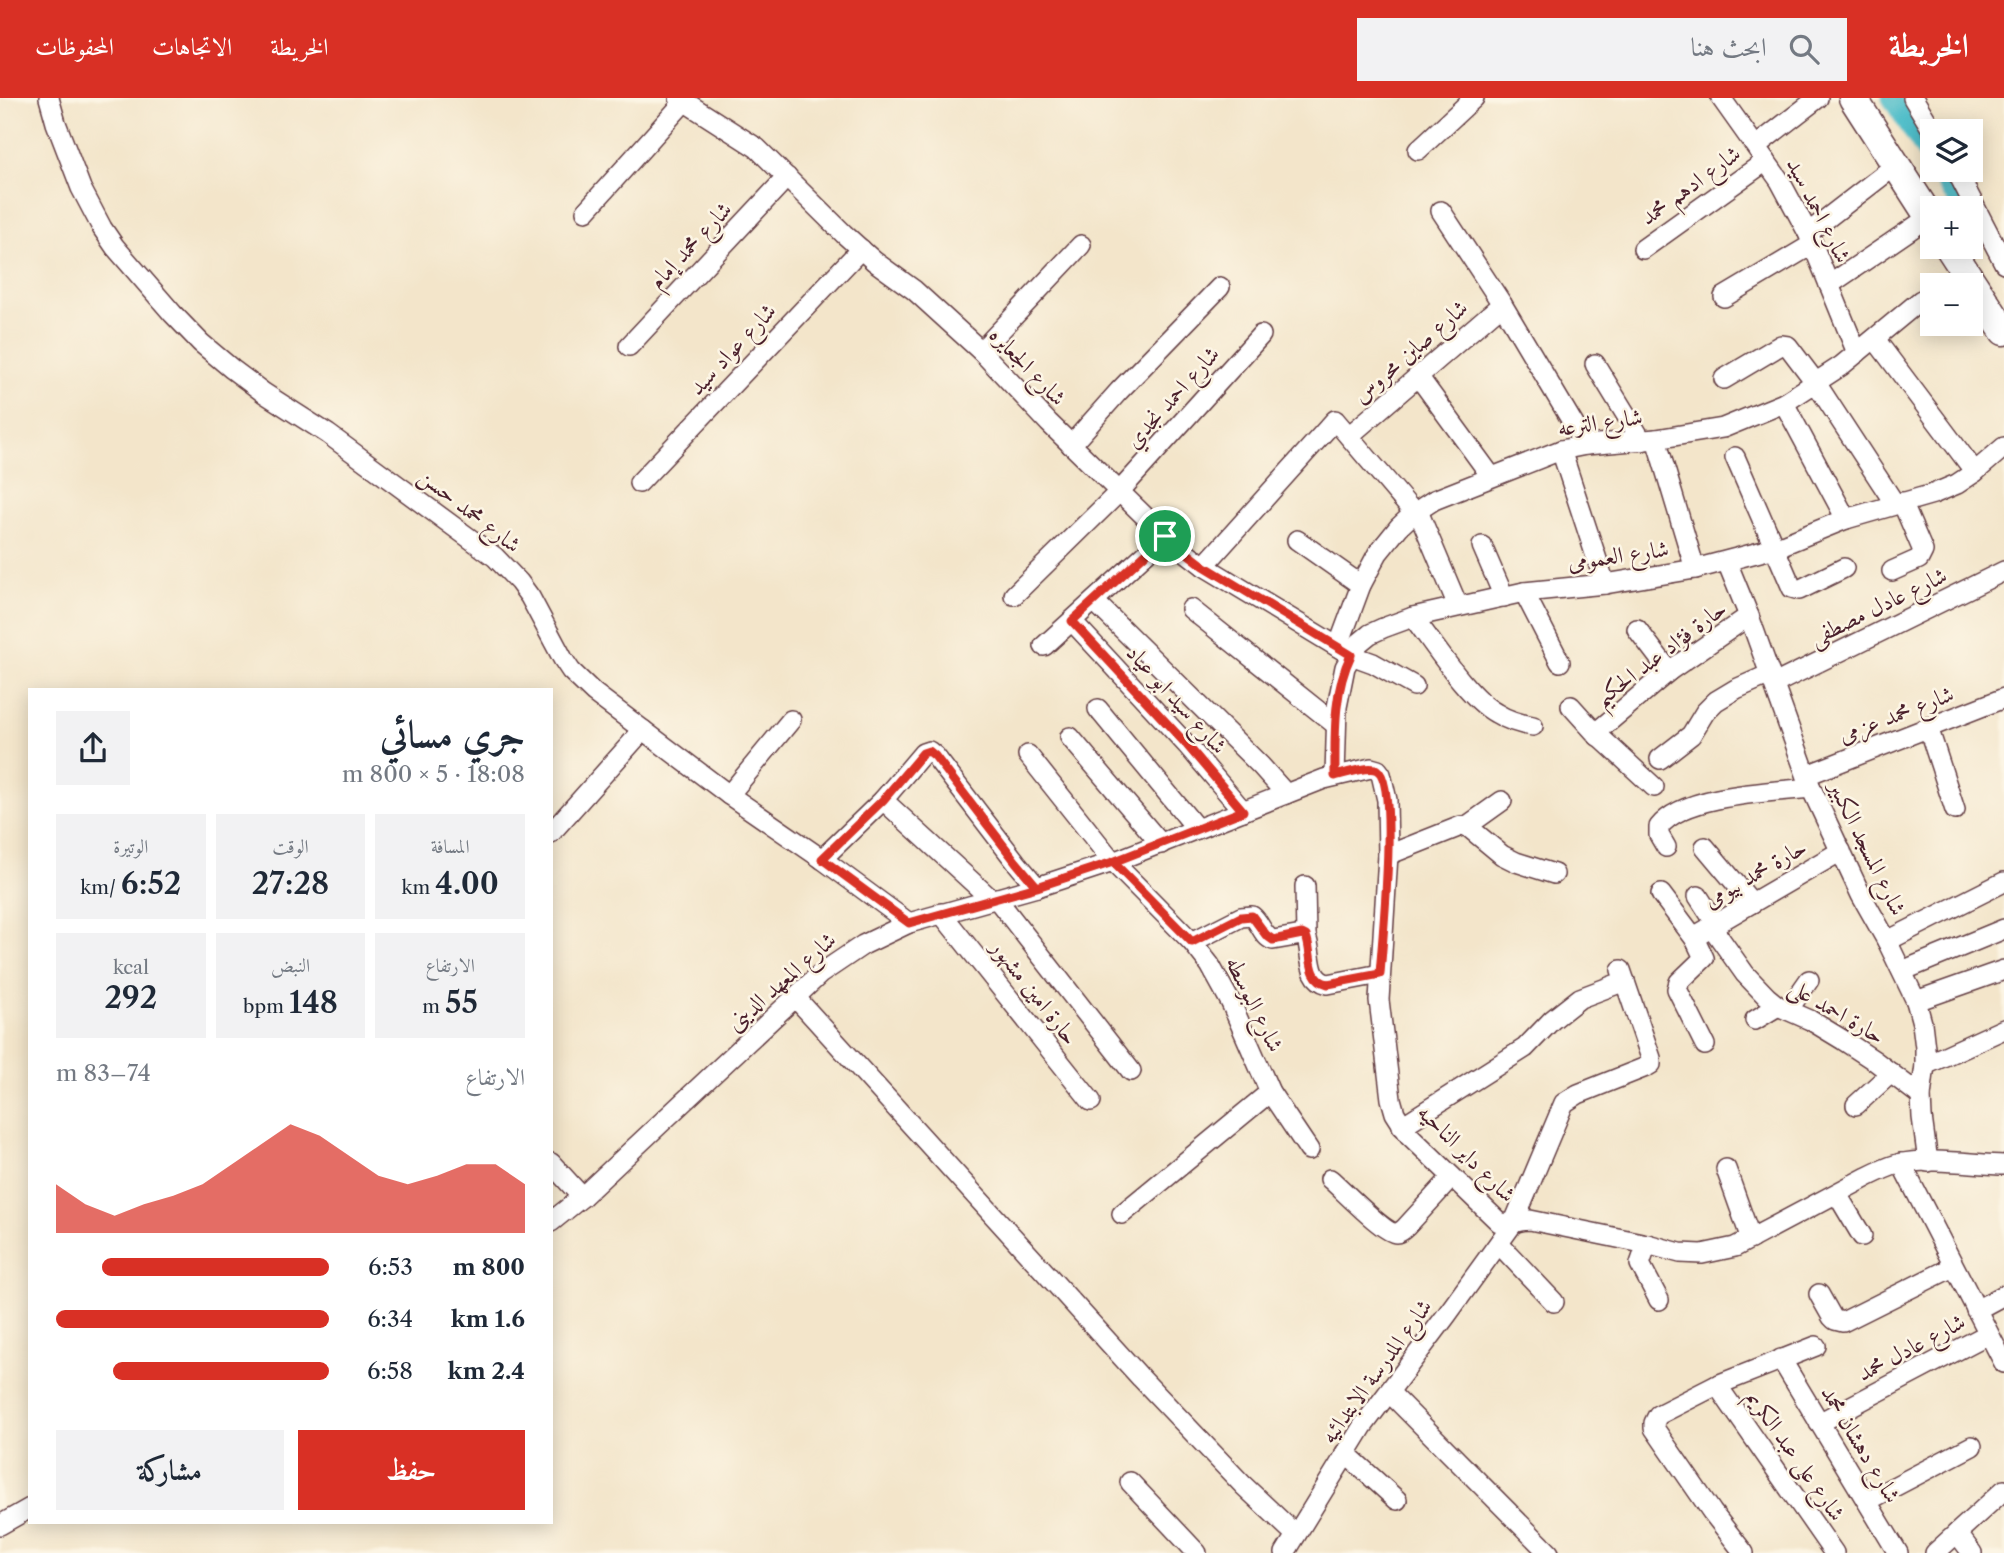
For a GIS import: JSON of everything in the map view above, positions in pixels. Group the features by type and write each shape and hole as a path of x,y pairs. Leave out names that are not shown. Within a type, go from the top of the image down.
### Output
{"main road":[{"path":"1853,98 1920,202"},
{"path":"1957,259 2004,331"}],"street":[{"name":"شارع محمد حسن","path":"49,98 56,123 90,208 115,247 201,343 264,393 328,434 508,569 530,597 571,671 594,693 729,795 909,923"},
{"path":"1418,150 1474,98"},
{"name":"شارع احمد سيد","path":"1721,98 1780,181 1811,239 1857,354"},
{"name":"شارع ادهم محمد","path":"1643,249 1761,153 1818,98"},
{"path":"1913,98 1926,119"},
{"path":"586,211 682,100"},
{"name":"شارع الجعايره","path":"682,100 757,148 874,261 914,290 981,351 1071,445 1165,536 1204,566 1344,651 1394,674 1413,687"},
{"path":"1724,297 1811,239 1896,165"},
{"name":"شارع محمد إمام","path":"629,346 787,177"},
{"path":"1962,182 2004,263"},
{"path":"1441,211 1502,304 1586,445"},
{"path":"1829,285 1920,226"},
{"path":"981,351 1081,245"},
{"name":"شارع عواد سيد","path":"639,483 861,249"},
{"path":"1071,445 1220,287"},
{"name":"شارع الترعه","path":"1344,651 1361,585 1378,553 1399,527 1434,500 1561,450 1723,428 1784,403 1816,383 1857,354 1920,301"},
{"name":"شارع صاين محروس","path":"1204,566 1335,420 1349,436 1502,304"},
{"name":"شارع احمد نجدي","path":"1014,595 1119,492 1261,335"},
{"path":"1875,339 1975,472"},
{"path":"1724,379 1781,345 1791,348 1899,503 1923,551 1919,559 1892,570"},
{"path":"1595,364 1649,440 1695,569"},
{"path":"1418,376 1491,476"},
{"path":"1784,403 1846,519"},
{"path":"1349,436 1416,512 1458,607"},
{"name":"شارع العمومى","path":"1335,776 1336,725 1345,667 1344,651 1370,635 1413,617 1524,592 1695,569 1775,548 1846,519 1933,494 1957,484 2004,447"},
{"path":"1561,450 1605,583"},
{"path":"1735,457 1794,589 1800,590 1844,568"},
{"path":"1044,646 1165,536"},
{"path":"1297,540 1361,585"},
{"path":"1482,547 1504,597"},
{"name":"شارع المسجد الكبير","path":"1727,562 1809,781 1861,895 1916,1001 1922,1023 1925,1065 1921,1096 1928,1162"},
{"name":"شارع عادل مصطفى","path":"1660,759 1691,746 1695,730 1705,712 1716,701 1737,689 1772,679 2004,571"},
{"path":"1524,592 1560,662"},
{"path":"1094,601 1286,794"},
{"path":"1191,609 1336,725"},
{"name":"حارة فؤاد عبد الحكيم","path":"1654,788 1598,736 1599,730 1669,671 1749,616"},
{"path":"1413,617 1475,697 1495,713 1532,726"},
{"name":"شارع سيد ابو عياد","path":"1072,621 1187,745 1243,811"},
{"path":"1637,629 1669,671"},
{"name":"شارع محمد عزمى","path":"1666,847 1659,835 1659,827 1665,820 1688,807 1809,781 1928,727 2004,698"},
{"path":"1571,706 1598,736"},
{"path":"1098,709 1197,829"},
{"path":"729,795 791,720"},
{"path":"1928,727 1955,810"},
{"path":"553,831 643,730"},
{"path":"1070,737 1161,844"},
{"path":"822,859 883,800 923,753 929,751 1037,887"},
{"name":"شارع البوسطه","path":"1028,755 1113,862 1192,942 1210,965 1222,983 1270,1092 1309,1150"},
{"name":"شارع المعهد الدينى","path":"553,1220 582,1197 820,974 841,958 885,933 941,913 1037,887 1113,862 1335,776 1371,768"},
{"name":"شارع داير الناحيه","path":"1371,768 1381,774 1387,800 1388,855 1379,1000 1395,1113 1409,1135 1499,1222 1509,1224 1530,1220 1680,1252 1702,1254 1735,1247 1883,1169 1901,1164 1928,1162 2004,1166"},
{"path":"883,800 993,899 1132,1071"},
{"path":"1388,855 1467,826 1502,800"},
{"path":"1467,826 1502,855 1554,874"},
{"path":"1705,847 1752,904"},
{"name":"حارة محمد بيومى","path":"1705,1045 1677,989 1679,982 1703,960 1695,939 1697,935 1841,851"},
{"path":"1887,941 2004,882"},
{"path":"1305,886 1306,936 1313,972 1318,981 1328,984 1380,974"},
{"path":"1661,894 1695,939"},
{"name":"حارة احمد على","path":"1698,896 1714,925 1758,989 1783,1008 1843,1040 1921,1096"},
{"name":"حارة امين مشهور","path":"941,913 1091,1101"},
{"path":"1192,942 1247,915 1256,919 1266,935 1273,940 1302,934 1306,936"},
{"path":"1902,971 2004,929"},
{"path":"1916,1001 2004,970"},
{"name":"شارع المدرسة الابتدائيه","path":"1285,1553 1345,1454 1514,1222 1564,1102 1651,1064 1623,976 1580,998 1552,1020 1525,1048 1402,1126"},
{"path":"1755,1020 1783,1008 1808,980"},
{"path":"795,996 1141,1378 1243,1485 1296,1535"},
{"path":"1925,1065 2004,1029"},
{"path":"1856,1105 1891,1073"},
{"path":"1122,1214 1270,1092"},
{"path":"1901,1164 2004,1363"},
{"path":"553,1165 582,1197"},
{"path":"1726,1169 1751,1239"},
{"path":"1330,1179 1382,1227 1394,1233 1406,1227 1452,1177"},
{"path":"1837,1194 1862,1236"},
{"path":"1499,1244 1554,1302"},
{"path":"1647,1244 1640,1264 1659,1300"},
{"path":"1819,1294 1832,1318 1843,1322 1954,1267"},
{"path":"1976,1310 2004,1295"},
{"name":"شارع عادل محمد","path":"1819,1423 1988,1334"},
{"path":"1744,1553 1712,1512 1654,1428 1654,1423 1658,1415 1717,1385 1816,1346"},
{"name":"شارع دهشان محمد","path":"1781,1359 1898,1553"},
{"name":"شارع على عبد الكريم","path":"1717,1385 1834,1553"},
{"path":"1389,1392 1549,1553"},
{"path":"1867,1501 1972,1446"},
{"path":"1345,1454 1397,1500"},
{"path":"1130,1482 1197,1553"},
{"path":"1935,1553 2004,1490"},
{"path":"0,1525 28,1509"},
{"path":"1957,1533 1972,1553"}],"waterway":[{"path":"1891,98 1920,143"},
{"path":"1945,182 1954,196"}],"route":[{"path":"1165,536 1072,621 1187,745 1243,811 1113,862 1037,887 909,923 822,859 883,800 923,753 929,751 1037,887 1113,862 1192,942 1247,915 1256,919 1269,939 1302,934 1306,936 1313,972 1318,981 1328,984 1380,974 1388,855 1387,800 1381,774 1375,768 1335,776 1337,707 1345,667 1351,655 1204,566 1165,536"}]}
